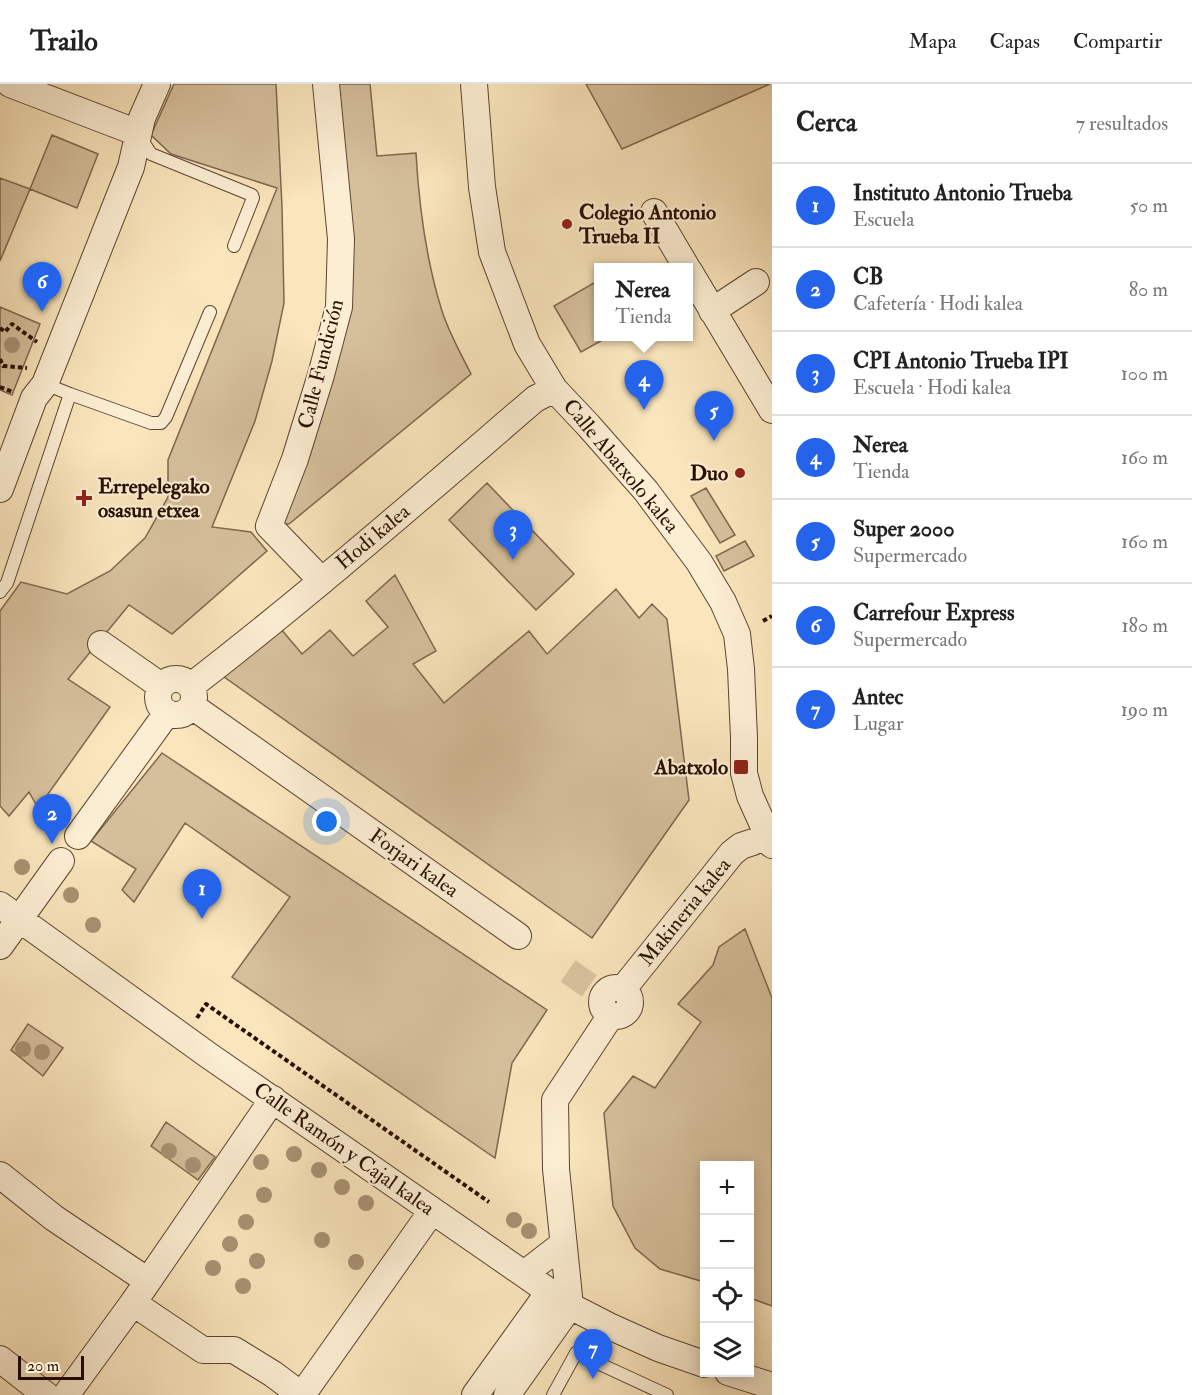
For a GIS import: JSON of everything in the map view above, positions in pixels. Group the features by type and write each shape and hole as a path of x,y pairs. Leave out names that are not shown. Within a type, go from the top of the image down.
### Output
{"street":[{"path":"10,84 138,133"},
{"path":"0,489 34,398 36,376 131,167 142,118 158,84"},
{"name":"Calle Fundición","path":"321,581 269,526 295,459 339,307 341,239 326,84"},
{"name":"Calle Abatxolo kalea","path":"474,84 482,187 492,252 527,344 554,388 646,491 699,562 723,602 737,634 741,669 744,773 763,843"},
{"path":"654,212 684,263"},
{"path":"693,278 772,410"},
{"path":"712,311 756,282"},
{"name":"Hodi kalea","path":"191,696 243,645 536,399 554,388"},
{"path":"101,644 161,686"},
{"path":"171,679 187,682 191,696 189,710 180,715 167,713 158,702 161,686 171,679"},
{"name":"Forjari kalea","path":"191,696 518,936"},
{"path":"78,836 167,713"},
{"name":"Makineria kalea","path":"560,1299 563,1244 556,1169 555,1100 607,997 732,853 741,846 763,843"},
{"path":"0,946 10,912 61,861"},
{"name":"Calle Ramón y Cajal kalea","path":"10,912 208,1055 560,1299 609,1326 658,1348 700,1362"},
{"path":"66,1395 133,1303 273,1099"},
{"path":"0,1175 54,1218 148,1281"},
{"path":"133,1303 203,1350 234,1350 302,1395 432,1211"},
{"path":"524,1274 563,1244"},
{"path":"476,1395 560,1299"},
{"path":"507,1395 560,1299"},
{"path":"0,1359 46,1395"},
{"path":"738,1377 759,1388"}],"lane":[{"path":"138,133 151,154 252,195 253,198 234,246"},
{"path":"36,376 70,394 151,423 161,423 166,417 210,312"},
{"path":"0,592 7,584 70,394"},
{"path":"553,1395 576,1353 667,1395"}],"path":[{"path":"0,328 5,332 12,324 37,343"},
{"path":"0,359 1,368 36,376"},
{"path":"0,387 17,394"},
{"path":"763,621 772,616"},
{"path":"194,1021 206,1004 489,1202"}],"shaded area":[{"path":"174,84 276,84 284,303 272,361 255,421 212,527 251,532 267,551 172,634 129,605 68,679 110,707 38,808 29,792 9,816 0,806 0,611 21,582 67,594 110,571 145,538 168,497 168,460 277,188 171,154 151,135"},
{"path":"318,84 370,84 377,156 416,153 424,233 436,292 448,327 471,374 289,524 260,523 293,442 333,301"},
{"path":"586,84 770,84 622,149"},
{"path":"52,135 98,154 77,208 30,189"},
{"path":"0,178 30,189 0,261"},
{"path":"594,283 594,341 601,341 581,352 554,306"},
{"path":"0,307 40,324 12,395 0,390"},
{"path":"487,483 574,574 536,610 449,520"},
{"path":"706,488 735,535 720,543 691,496"},
{"path":"745,541 754,556 724,571 716,556"},
{"path":"395,575 436,651 413,664 444,703 529,631 547,654 616,589 639,618 652,604 667,619 689,800 592,938 220,674 281,629 302,654 330,630 353,656 388,627 366,601"},
{"path":"162,753 547,1010 512,1063 495,1158 232,977 290,897 185,823 134,902 122,890 136,869 91,841"},
{"path":"745,929 772,998 772,1306 754,1299 754,1161 700,1161 700,1281 660,1269 635,1248 613,1206 604,1113 633,1076 655,1088 701,1022 678,1004 713,965 719,947"},
{"path":"28,1024 63,1048 43,1076 11,1050"},
{"path":"166,1122 215,1157 198,1180 151,1146"}],"tunnel":[{"path":"568,971 591,987"}],"place":[{"name":"Colegio Antonio Trueba II","path":"567,224"},
{"name":"Carrefour Express","path":"42,312"},
{"name":"Nerea","path":"644,410"},
{"name":"Super 2000","path":"714,441"},
{"name":"Duo","path":"740,473"},
{"name":"Errepelegako osasun etxea","path":"84,498"},
{"name":"CPI Antonio Trueba IPI","path":"513,560"},
{"name":"Abatxolo","path":"741,767"},
{"name":"CB","path":"52,844"},
{"name":"Instituto Antonio Trueba","path":"202,919"},
{"name":"Antec","path":"593,1379"}]}
